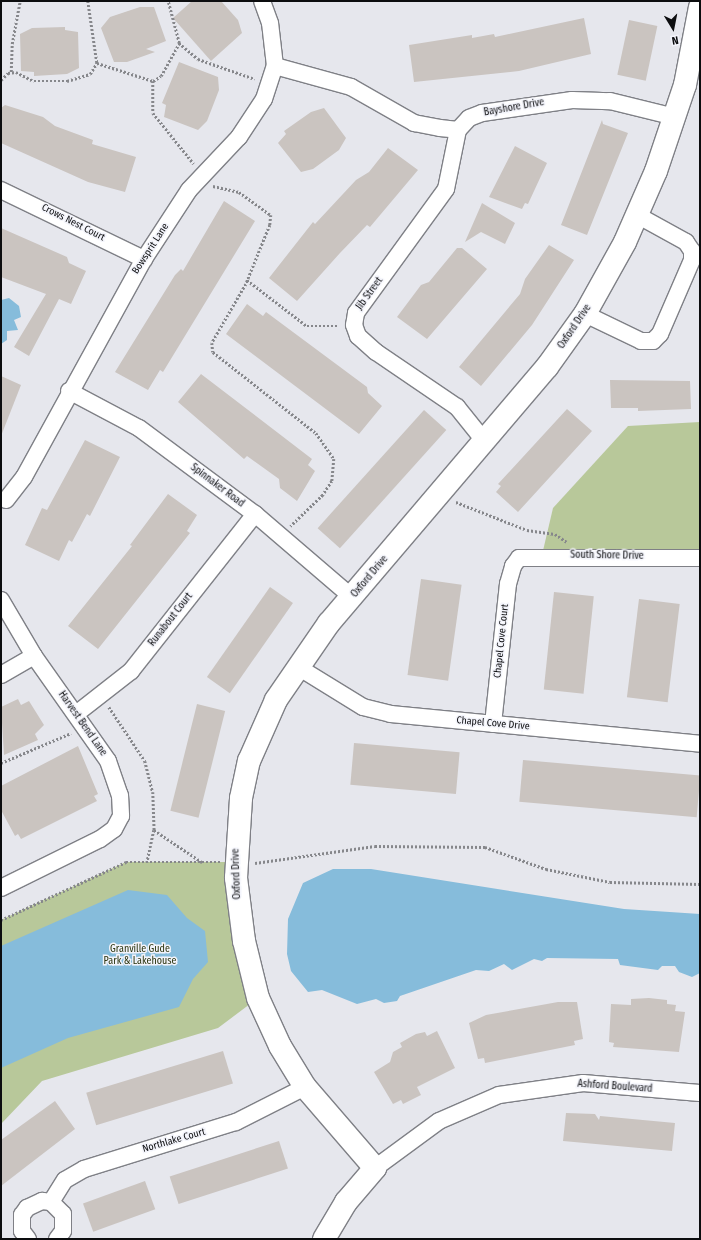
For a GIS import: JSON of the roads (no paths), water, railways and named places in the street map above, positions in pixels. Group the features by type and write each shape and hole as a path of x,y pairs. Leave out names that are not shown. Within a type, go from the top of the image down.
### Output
{"street":[{"name":"Bowsprit Lane","path":"6,500 24,477 69,391 144,259 203,174 239,137 270,84 275,66 270,23 262,1"},
{"name":"Oxford Drive","path":"375,1168 305,1087 280,1046 256,991 239,912 236,862 241,798 249,761 264,723 298,667 329,623 354,598 439,494 485,442 585,314 638,215 675,117 693,52 700,7"},
{"path":"275,66 351,87 414,123 458,130"},
{"name":"Bayshore Drive","path":"458,130 469,118 482,113 572,100 610,101 675,117"},
{"name":"Jib Street","path":"458,130 446,190 356,313 354,325 358,336 376,352 458,407 485,442"},
{"name":"Crows Nest Court","path":"1,190 144,259"},
{"path":"585,314 641,341 653,341 660,334 692,260 692,251 686,242 638,215"},
{"name":"Spinnaker Road","path":"69,391 139,428 255,514 354,598"},
{"name":"Runabout Court","path":"76,714 131,671 255,514"},
{"name":"South Shore Drive","path":"516,560 530,555 700,558"},
{"name":"Chapel Cove Court","path":"493,724 508,584 516,560"},
{"name":"Harvest Bend Lane","path":"1,888 100,839 118,823 121,803 113,772 86,727 34,656 2,605"},
{"path":"1,674 34,656"},
{"name":"Chapel Cove Drive","path":"298,667 373,710 493,724 700,742"},
{"name":"Ashford Boulevard","path":"324,1239 346,1202 375,1168 439,1121 499,1095 583,1083 700,1093"},
{"name":"Northlake Court","path":"50,1202 65,1180 84,1169 236,1122 305,1087"},
{"path":"28,1239 20,1223 24,1211 34,1203 50,1202 63,1214 64,1222 57,1239"}],"water":[{"path":"9,298 19,306 21,317 14,320 18,330 7,331 7,340 1,344 1,300"},
{"path":"333,869 371,869 624,909 700,914 700,973 692,977 679,972 675,966 662,966 658,970 620,965 618,959 547,958 542,961 534,959 512,970 504,964 489,971 476,970 400,996 397,1001 384,1003 376,999 357,1004 322,990 308,992 291,971 287,954 288,919 303,883"},
{"path":"128,890 167,895 187,918 205,931 208,962 193,979 179,1007 68,1038 1,1068 1,946"}],"park label":[{"name":"Granville Gude Park & Lakehouse","path":"140,954"}]}
